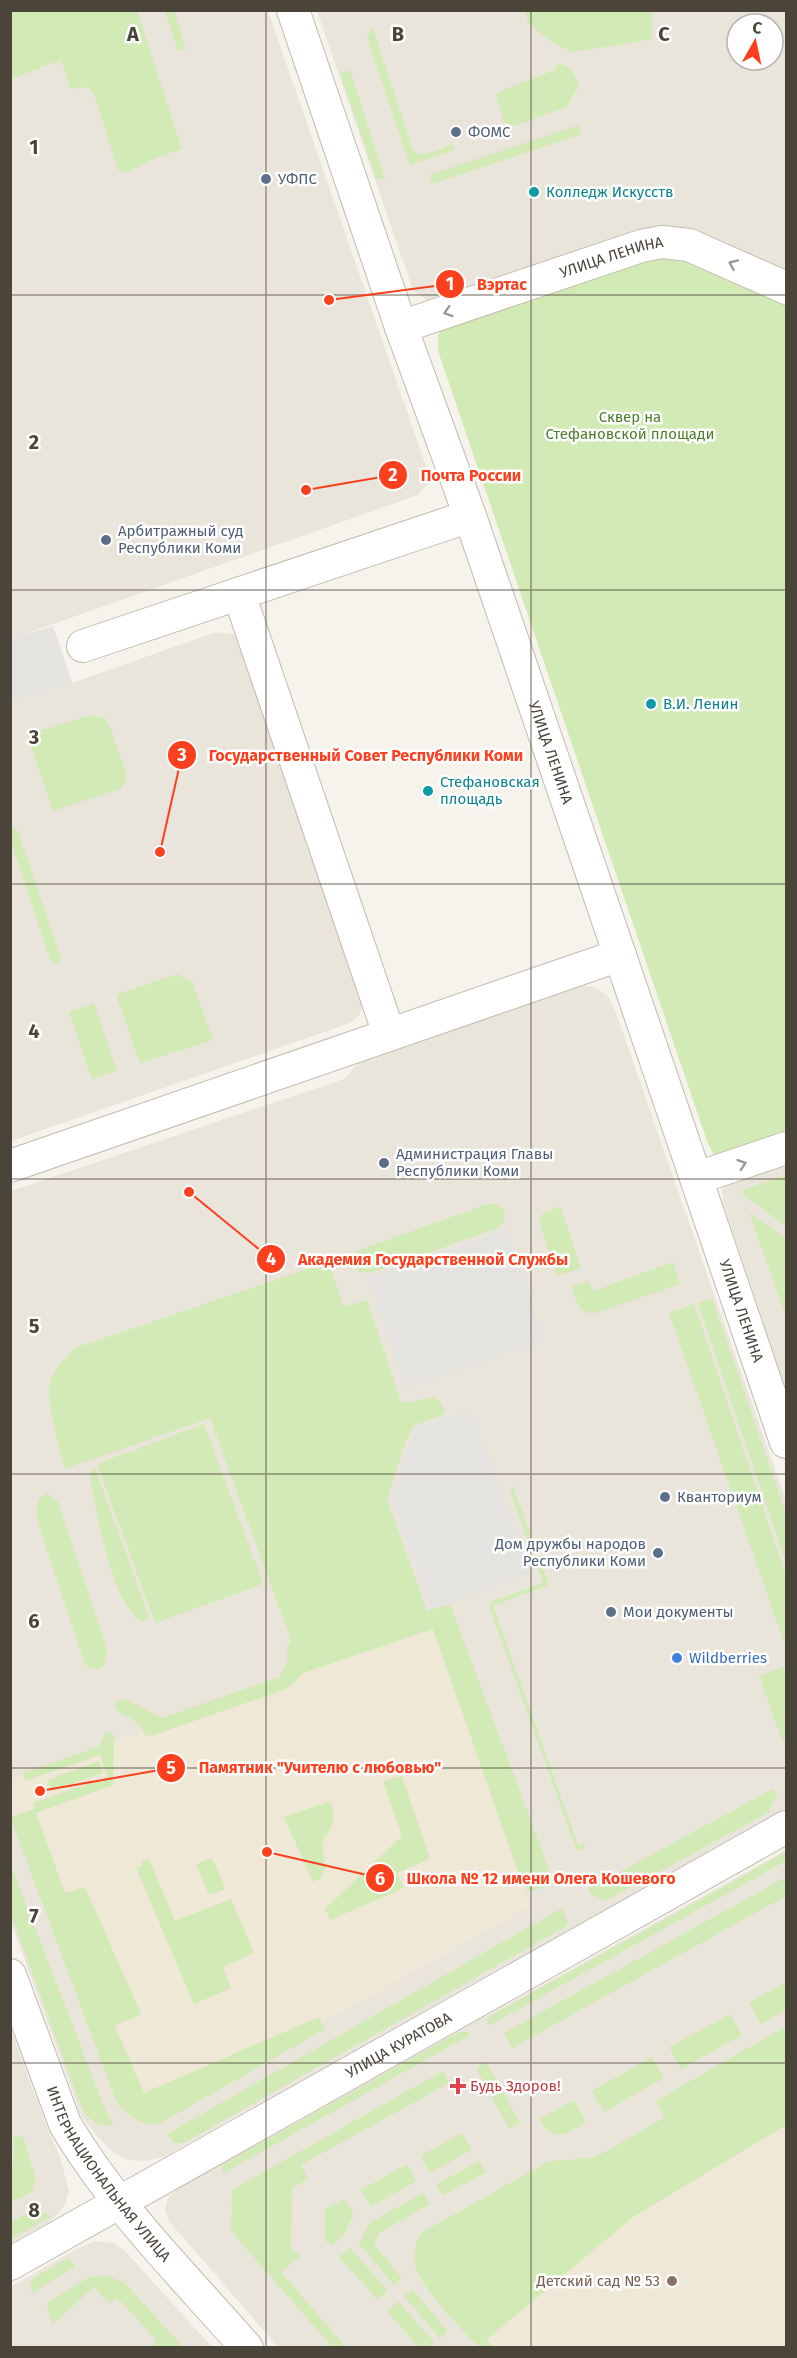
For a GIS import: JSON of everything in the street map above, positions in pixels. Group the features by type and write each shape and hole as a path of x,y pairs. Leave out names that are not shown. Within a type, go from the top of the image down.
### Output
{"street":[{"name":"УЛИЦА ЛЕНИНА","path":"293,10 401,327 470,516 786,1442"},
{"name":"УЛИЦА ЛЕНИНА","path":"401,327 641,246 662,242 689,245 786,288"},
{"path":"83,646 470,516"},
{"path":"239,594 389,1034"},
{"path":"10,1166 620,956"},
{"path":"697,1178 786,1148"},
{"name":"УЛИЦА КУРАТОВА","path":"10,2264 786,1827"},
{"name":"ИНТЕРНАЦИОНАЛЬНАЯ УЛИЦА","path":"10,1975 65,2124 91,2166 118,2202 247,2348"}],"shaded area":[{"path":"11,11 268,11 427,469 427,484 418,495 11,639"},
{"path":"317,11 786,11 786,276 428,301 413,290"},
{"path":"53,626 72,683 11,703 11,639"},
{"path":"216,632 238,635 363,1003 360,1014 350,1023 11,1141 10,703"},
{"path":"579,985 594,987 607,995 615,1010 786,1501 786,1808 163,2157 146,2161 128,2160 114,2153 81,2115 11,1922 11,1191 344,1079 362,1059"},
{"path":"786,1159 786,1389 723,1203 722,1190 730,1179"},
{"path":"507,1229 545,1340 406,1388 368,1277"},
{"path":"471,1409 529,1574 432,1609 392,1497 415,1428"},
{"path":"433,1629 530,1906 152,2119 116,2101 11,1819 11,1779 303,1673"},
{"path":"786,1850 786,2347 278,2347 168,2220 165,2209 168,2198 180,2186"},
{"path":"10,2027 49,2133 60,2156 69,2191 65,2205 49,2222 11,2243"},
{"name":"Детский сад № 53","path":"786,2125 786,2347 492,2348 486,2341 633,2217"},
{"path":"96,2241 113,2243 124,2250 212,2347 11,2347 10,2287 80,2247"}],"green space":[{"path":"11,10 137,11 182,149 158,157 128,172 118,170 94,94 87,87 74,89 70,87 61,60 11,79"},
{"path":"165,11 174,11 186,49 178,51"},
{"path":"525,11 652,11 652,38 573,52 555,44 536,30 528,22"},
{"path":"372,26 413,150 426,154 453,144 455,150 410,165 367,37"},
{"path":"561,64 571,68 579,86 566,107 515,126 504,122 496,96 498,92 553,71 557,65"},
{"path":"350,70 385,179 376,179 340,73"},
{"path":"579,125 582,134 432,184 429,175"},
{"name":"Сквер на Стефановской площади","path":"642,255 684,255 786,302 786,1137 723,1158 714,1155 708,1144 438,351 438,336 443,325"},
{"path":"91,715 105,719 109,725 127,775 126,781 120,789 53,811 27,735"},
{"path":"10,826 17,829 61,958 59,962 52,963 50,960 11,841"},
{"path":"177,974 192,981 213,1040 140,1063 116,995"},
{"path":"94,1004 117,1071 92,1079 69,1012"},
{"path":"786,1175 786,1226 744,1196 742,1190"},
{"path":"488,1204 495,1204 504,1209 505,1220 498,1228 370,1273 360,1272 354,1265 354,1256 359,1250"},
{"path":"560,1206 581,1268 557,1276 539,1222 543,1213"},
{"path":"749,1212 786,1239 786,1317"},
{"path":"328,1262 344,1307 367,1300 401,1401 406,1403 433,1397 441,1402 445,1412 415,1425 405,1443 387,1499 427,1611 450,1604 554,1883 533,1891 529,1891 522,1883 433,1629 303,1673 291,1686 275,1693 151,1736 145,1735 138,1723 115,1708 115,1702 126,1699 162,1718 279,1677 287,1663 287,1647 291,1640 210,1418 65,1469 51,1412 49,1390 52,1377 75,1348"},
{"path":"673,1262 680,1284 593,1314 581,1308 571,1286 589,1281 593,1291"},
{"path":"712,1298 786,1514 786,1564 698,1303"},
{"path":"694,1304 786,1575 786,1648 669,1313"},
{"path":"204,1424 263,1584 155,1623 97,1464"},
{"path":"95,1468 149,1616 144,1622 139,1621 128,1608 112,1573 101,1534 90,1478 91,1471"},
{"path":"512,1484 549,1585 493,1606 578,1845 584,1844 586,1847 577,1851 489,1606 492,1601 543,1583 511,1495"},
{"path":"47,1493 58,1502 107,1648 105,1664 99,1670 89,1668 84,1662 40,1530 36,1509 39,1501"},
{"path":"784,1666 786,1673 786,1745 780,1735 759,1676"},
{"path":"111,1732 114,1736 113,1785 36,1813 65,1893 85,1887 141,2014 115,2026 144,2093 319,2017 325,2029 161,2123 154,2124 135,2119 116,2101 11,1819 11,1817 34,1809 33,1803 107,1777 100,1755 25,1781 23,1773 98,1747 106,1733"},
{"path":"99,1761 103,1773 52,1791 47,1780"},
{"path":"402,1776 430,1859 397,1873 404,1888 330,1920 325,1909 402,1836 383,1781"},
{"path":"773,1789 777,1795 769,1812 611,1898 602,1900 590,1893 588,1889"},
{"path":"331,1801 333,1822 322,1840 325,1868 320,1879 313,1882 284,1817"},
{"path":"786,1852 786,1861 488,2026 487,2020 490,2016"},
{"path":"212,1858 226,1889 209,1895 196,1864"},
{"path":"149,1859 175,1921 231,1899 254,1953 223,1967 231,1988 194,2004 136,1868 142,1866 141,1862"},
{"path":"11,1865 105,2109 114,2125 96,2123 85,2112 79,2101 11,1914"},
{"path":"786,1877 786,1896 512,2048 504,2033"},
{"path":"562,1908 568,1922 565,1927 183,2143 173,2143 167,2134"},
{"path":"786,1982 786,2010 761,2024 749,2003"},
{"path":"730,2014 742,2035 681,2069 669,2047"},
{"path":"786,2026 786,2125 633,2217 486,2340 492,2347 479,2347 433,2296 418,2274 415,2265 415,2249 421,2233 549,2161 594,2158 664,2118 656,2101"},
{"path":"459,2032 467,2032 470,2035 224,2173 220,2166"},
{"path":"652,2057 664,2078 604,2112 592,2091"},
{"path":"487,2063 520,2123 509,2129 476,2068"},
{"path":"443,2071 449,2083 301,2165 308,2179 292,2188 291,2250 300,2256 281,2272 346,2347 332,2347 231,2231 232,2190"},
{"path":"574,2100 586,2122 566,2133 550,2132 539,2119"},
{"path":"462,2133 472,2150 430,2173 420,2156"},
{"path":"13,2136 23,2137 36,2179 32,2192 11,2202 14,2153"},
{"path":"479,2161 486,2172 443,2196 436,2185"},
{"path":"407,2164 416,2181 371,2207 361,2190"},
{"path":"423,2193 430,2204 380,2232 374,2244 402,2278 394,2285 359,2244 369,2223"},
{"path":"344,2199 354,2215 342,2237 331,2247 325,2240 325,2209"},
{"path":"33,2209 52,2216 11,2239 11,2222"},
{"path":"350,2248 388,2291 378,2300 339,2257"},
{"path":"69,2257 75,2267 32,2293 30,2283 34,2278"},
{"path":"107,2276 124,2282 183,2347 150,2347 156,2340 117,2297 110,2304 94,2287 52,2325 47,2306 49,2301 90,2277"},
{"path":"412,2289 448,2331 440,2338 404,2296"},
{"path":"398,2301 434,2342 428,2347 419,2347 387,2311"}],"place":[{"name":"ФОМС","path":"456,132"},
{"name":"УФПС","path":"266,179"},
{"name":"Колледж Искусств","path":"534,192"},
{"name":"Вэртас","path":"329,300"},
{"name":"Почта России","path":"306,490"},
{"name":"Арбитражный суд Республики Коми","path":"106,540"},
{"name":"В.И. Ленин","path":"651,704"},
{"name":"Стефановская площадь","path":"428,791"},
{"name":"Государственный Совет Республики Коми","path":"160,852"},
{"name":"Администрация Главы Республики Коми","path":"384,1163"},
{"name":"Академия Государственной Службы","path":"189,1192"},
{"name":"Кванториум","path":"665,1497"},
{"name":"Дом дружбы народов Республики Коми","path":"658,1553"},
{"name":"Мои документы","path":"611,1612"},
{"name":"Wildberries","path":"677,1658"},
{"name":"Памятник \"Учителю с любовью\"","path":"40,1791"},
{"name":"Школа № 12 имени Олега Кошевого","path":"267,1852"},
{"name":"Будь Здоров!","path":"458,2086"},
{"name":"Детский сад № 53","path":"672,2281"}]}
